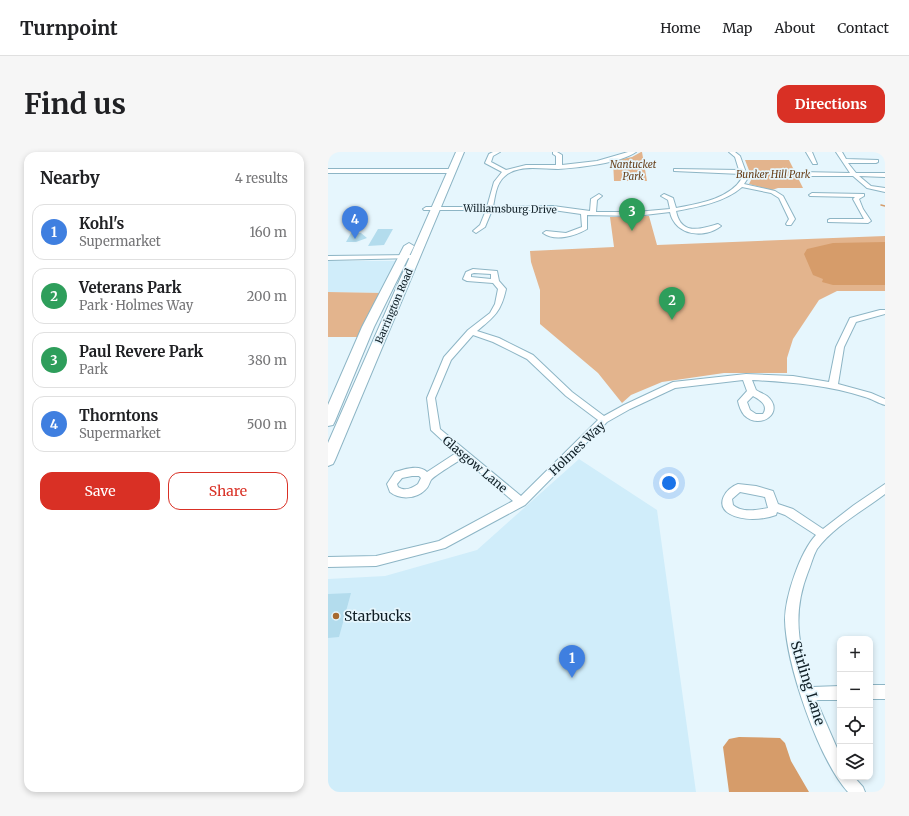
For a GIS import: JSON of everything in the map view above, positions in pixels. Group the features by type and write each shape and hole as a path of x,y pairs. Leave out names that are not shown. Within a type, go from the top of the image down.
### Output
{"main road":[{"name":"Barrington Road","path":"431,208 451,152"},
{"name":"Barrington Road","path":"328,460 409,257 431,208 452,171 460,152"},
{"name":"Barrington Road","path":"328,421 364,337 409,257"}],"street":[{"path":"497,152 491,156 488,163 506,172"},
{"path":"610,152 617,157"},
{"path":"476,231 484,225 494,189 499,178 506,172 522,168 559,167 617,157 633,152"},
{"path":"732,152 737,156 746,178 742,185 773,192 781,196 792,219 789,224"},
{"path":"809,152 815,163"},
{"path":"839,152 862,184 870,188 885,190"},
{"path":"556,153 560,155 559,167"},
{"path":"844,161 876,161"},
{"path":"676,170 743,172"},
{"path":"328,171 452,171"},
{"path":"801,174 885,175"},
{"name":"Williamsburg Drive","path":"431,208 534,206 584,213 643,214 674,210 707,202 726,195 742,185"},
{"path":"830,221 868,221 856,203 856,199 870,188"},
{"path":"812,195 859,196"},
{"path":"593,213 594,199 599,196"},
{"path":"664,196 671,199 676,222 683,228 692,231 708,230 718,226"},
{"path":"546,233 555,235 575,234 585,228 584,213"},
{"path":"328,258 409,257"},
{"name":"Glasgow Lane","path":"495,281 502,289 499,304 493,314 471,332 447,359 431,398 436,430 462,454 521,502"},
{"path":"833,386 840,347 853,320 880,312 885,312"},
{"path":"471,332 496,340 530,357 569,394 604,420"},
{"path":"746,377 752,392"},
{"name":"Holmes Way","path":"328,562 376,561 441,545 521,502 604,420 673,385 746,377 793,379 833,386 868,395 885,402"},
{"path":"426,478 462,454"},
{"name":"Stirling Lane","path":"837,765 831,754 808,694 796,654 791,620 794,592 813,546 824,535 885,488"},
{"path":"774,506 790,512 824,535"},
{"path":"873,692 885,692"},
{"path":"808,694 837,693"},
{"path":"847,780 858,792"}],"shaded area":[{"path":"885,242 885,285 833,285 822,282 823,279 813,275 804,254 807,249 833,243"},
{"path":"328,261 398,261 383,293 328,292"},
{"path":"579,459 657,510 696,792 328,792 328,579 385,576 477,550"},
{"path":"739,737 780,738 785,743 791,761 809,792 729,792 723,747 729,739"}],"green space":[{"name":"Nantucket Park","path":"641,152 647,181 614,181 613,161 632,157"},
{"name":"Bunker Hill Park","path":"745,160 789,160 803,188 778,188 772,190 749,184 752,178"},
{"path":"649,216 657,245 885,236 885,291 837,291 819,300 793,339 787,358 787,373 724,373 662,382 631,395 622,403 598,373 540,324 540,290 531,262 530,251 614,247 610,217"},
{"path":"328,292 383,293 363,337 328,337"}],"building":[{"path":"378,229 393,229 384,245 368,246"},
{"path":"351,233 361,233 367,238 356,242 346,242"},
{"name":"Starbucks","path":"351,593 339,637 328,638 328,594"}],"waterway":[{"path":"881,205 885,206"}],"place":[{"name":"Paul Revere Park","path":"632,231"},
{"name":"Thorntons","path":"355,239"},
{"name":"Veterans Park","path":"672,320"},
{"name":"Starbucks","path":"336,616"},
{"name":"Kohl's","path":"572,678"}]}
